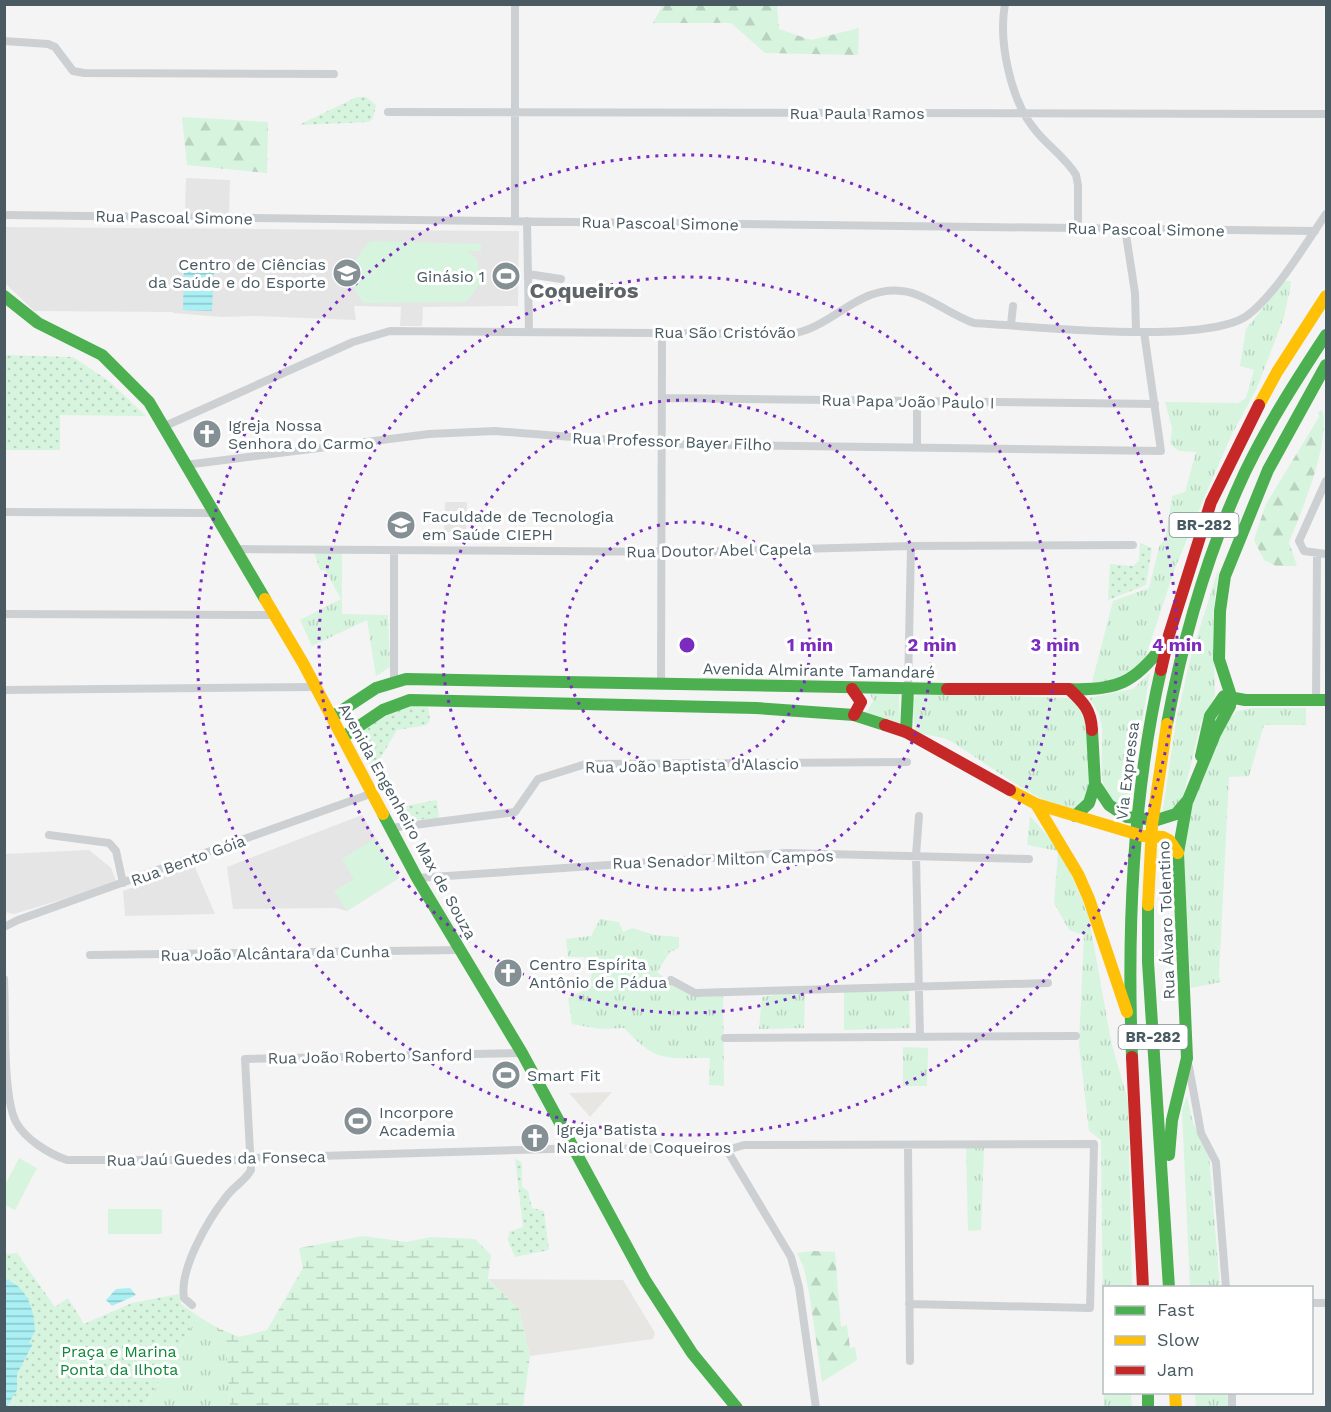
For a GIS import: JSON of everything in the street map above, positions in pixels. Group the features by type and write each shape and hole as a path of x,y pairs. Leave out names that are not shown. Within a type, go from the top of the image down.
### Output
{"main road":[{"name":"Avenida Engenheiro Max de Souza","path":"4,296 38,322 102,356 118,369 149,402 165,426 234,549 276,615 417,878 522,1053 670,1322 692,1353 737,1407"},
{"name":"Via Expressa","path":"1143,1286 1131,1026 1130,933 1142,777 1151,713 1169,634 1212,502 1233,454 1277,372 1326,296"},
{"name":"Via Expressa","path":"1169,1286 1148,952 1149,867 1159,776 1181,662 1226,516 1260,446 1300,375 1326,335"},
{"path":"1234,701 1219,659 1220,611 1225,576 1268,470 1326,370"},
{"name":"Avenida Almirante Tamandaré","path":"332,717 371,690 394,680 852,689 1105,689 1121,686 1149,666 1169,634"},
{"path":"394,680 399,702"},
{"path":"852,689 859,694 862,701 860,710 854,715"},
{"path":"906,732 908,689"},
{"path":"1069,689 1087,706 1090,714 1095,784 1089,803 1075,816"},
{"path":"1095,784 1109,805 1127,817 1162,820 1176,814 1188,800 1197,775 1211,713 1220,698 1234,701 1321,700"},
{"path":"343,737 399,702 756,708 854,715 906,732 1036,804 1143,836 1163,837 1169,840 1178,853"},
{"name":"Rua Álvaro Tolentino","path":"1187,1058 1178,853 1188,800"},
{"path":"1036,804 1078,874 1089,899 1131,1026"},
{"path":"1164,1206 1172,1120 1187,1058"}],"street":[{"path":"515,4 515,221"},
{"path":"1005,4 1002,19 1003,47 1023,113 1076,175 1078,228"},
{"path":"4,41 48,44 55,47 73,71 84,73 334,74"},
{"name":"Rua Paula Ramos","path":"388,112 1326,114"},
{"name":"Rua São Cristóvão","path":"165,426 376,334 405,330 802,332 815,328 862,298 889,291 902,291 916,295 957,318 974,322 1140,331 1205,330 1236,323 1263,301 1326,214"},
{"name":"Rua Pascoal Simone","path":"4,215 1315,231"},
{"path":"527,221 529,332"},
{"path":"1125,228 1140,331 1155,404"},
{"path":"528,274 561,279"},
{"path":"1011,324 1013,306"},
{"path":"661,684 662,333"},
{"name":"Rua Papa João Paulo I","path":"662,398 1155,404"},
{"path":"916,401 917,447"},
{"name":"Rua Professor Bayer Filho","path":"186,465 460,432 516,432 662,444 1161,451 1155,404"},
{"path":"1326,481 1299,541 1304,551 1326,554"},
{"path":"4,512 213,513"},
{"name":"Rua Doutor Abel Capela","path":"234,549 661,551 911,546 1133,545"},
{"path":"908,689 911,546"},
{"path":"394,550 394,680"},
{"path":"1317,554 1321,700"},
{"path":"4,614 276,615"},
{"path":"4,690 316,687"},
{"name":"Rua João Baptista d'Alascio","path":"390,828 515,812 538,779 586,764 907,762"},
{"name":"Rua Bento Góia","path":"4,927 18,920 373,794"},
{"path":"919,816 915,855 920,1037"},
{"path":"49,835 98,839 109,843 116,851 123,883"},
{"name":"Rua Senador Milton Campos","path":"417,878 786,854 1029,859"},
{"name":"Rua João Alcântara da Cunha","path":"90,955 460,950"},
{"name":"Rua Jaú Guedes da Fonseca","path":"4,979 9,1100 21,1130 48,1151 67,1160 242,1160 575,1149 727,1150 744,1145 1094,1144 1090,1308 909,1304"},
{"path":"671,980 695,993 1048,983"},
{"path":"725,1038 1076,1036"},
{"name":"Rua João Roberto Sanford","path":"250,1158 245,1059 522,1053"},
{"name":"Rua Álvaro Tolentino","path":"1187,1058 1197,1118 1216,1162 1226,1286"},
{"path":"908,1144 910,1362"},
{"path":"727,1150 791,1257 803,1310 816,1407"},
{"path":"192,1305 184,1298 182,1285 185,1272 219,1206 250,1173 250,1158"}],"shaded area":[{"name":"Centro de Ciências da Saúde e do Esporte","path":"186,178 230,180 229,214 185,213"},
{"name":"Centro de Ciências da Saúde e do Esporte","path":"4,227 519,231 518,306 423,307 422,326 400,326 401,307 354,306 356,320 222,317 173,313 174,277 173,312 34,311 5,283"},
{"path":"445,502 467,502 466,532 444,532"},
{"path":"362,815 399,878 347,911 336,908 233,909 227,867"},
{"path":"89,850 111,868 117,883 14,914 5,912 4,854"},
{"path":"194,865 215,914 125,916 123,891"},
{"path":"612,1092 590,1117 569,1093"},
{"path":"488,1279 623,1280 655,1333 653,1339 530,1356 519,1309"}],"green space":[{"path":"663,5 777,5 779,29 811,40 859,28 858,55 765,53 731,23 653,23"},
{"path":"357,97 366,97 376,105 373,118 369,122 299,125"},
{"path":"182,117 268,122 267,173 187,165"},
{"path":"371,241 481,244 481,251 467,251 477,259 481,283 466,302 364,303 354,287 352,270 359,255"},
{"path":"1285,281 1291,281 1284,317 1257,388 1232,434 1175,568 1143,664 1129,678 1091,686 1113,601 1149,588 1159,547 1166,537 1172,496 1185,492 1196,452 1179,451 1170,444 1172,428 1165,402 1238,403 1246,398 1254,370 1240,366 1246,329"},
{"path":"5,355 73,357 109,381 146,416 60,415 60,450 5,450"},
{"path":"1322,410 1324,423 1319,457 1308,495 1289,542 1297,566 1276,566 1264,560 1254,540 1266,504 1319,417 1318,412"},
{"path":"1140,543 1152,548 1146,585 1108,600 1110,564 1133,566 1139,561"},
{"path":"314,552 342,554 342,614 388,615 390,667 376,676 367,620 312,646 300,620 341,599 325,570 320,570"},
{"path":"1219,567 1213,615 1215,695 1201,722 1183,797 1177,808 1162,816 1176,721 1191,656"},
{"path":"1150,673 1128,810 1109,798 1104,788 1101,724 1089,698 1133,689"},
{"path":"919,693 1070,698 1082,709 1089,725 1089,794 1076,809 1063,808 1031,793 950,741 915,731 912,700"},
{"path":"870,694 899,694 900,725 866,713 873,701"},
{"path":"419,704 428,707 430,720 427,725 397,730 381,757 377,777 352,735 398,706"},
{"path":"1253,708 1306,708 1306,725 1264,725 1249,776 1229,777 1219,975 1221,982 1191,988 1183,846 1192,806 1208,757 1225,724 1237,711"},
{"path":"437,800 439,818 401,821 395,808"},
{"path":"1030,816 1060,850 1088,913 1111,1041 1128,1101 1132,1286 1103,1286 1103,1318 1101,1140 1089,1131 1079,1044 1084,935 1069,930 1054,903 1058,851 1027,845"},
{"path":"376,838 399,878 347,911 334,891 354,879 342,859"},
{"path":"600,919 619,922 623,932 632,928 655,935 679,937 679,948 670,952 657,972 674,984 688,989 723,988 724,1086 709,1085 710,1058 662,1056 645,1047 624,1028 600,1029 572,1024 568,998 589,988 592,972 584,957 568,957 566,939 591,936"},
{"path":"909,990 910,1028 844,1030 844,991"},
{"path":"805,991 804,1028 759,1029 762,997"},
{"path":"903,1047 928,1048 927,1086 903,1086"},
{"path":"1187,1096 1193,1123 1209,1155 1220,1286 1190,1286 1182,1110"},
{"path":"966,1148 984,1148 981,1230 968,1231"},
{"path":"19,1158 37,1168 15,1210 5,1205 5,1185"},
{"path":"515,1158 522,1163 522,1187 528,1191 532,1208 544,1211 549,1250 515,1257 508,1241 509,1232 523,1227"},
{"path":"108,1209 162,1209 162,1234 108,1234"},
{"path":"363,1236 406,1242 431,1237 475,1239 491,1255 488,1279 519,1309 530,1356 523,1407 230,1407 227,1353 216,1327 239,1337 267,1330 303,1268 299,1248"},
{"path":"835,1252 841,1327 847,1325 850,1348 855,1347 857,1360 822,1382 810,1298 804,1268 797,1253"},
{"name":"Praça e Marina Ponta da Ilhota","path":"17,1253 55,1307 68,1298 84,1324 132,1303 179,1294 181,1304 198,1316 144,1407 6,1407 17,1390 17,1374 33,1345 28,1343 34,1326 32,1311 14,1282 5,1279 5,1254"},
{"path":"198,1316 216,1327 227,1353 230,1407 144,1408"},
{"path":"1104,1394 1131,1394 1132,1407 1104,1407"},
{"path":"1195,1394 1227,1394 1229,1407 1196,1407"}],"water":[{"path":"184,266 214,267 212,311 183,310"},
{"path":"5,1279 19,1287 28,1299 35,1331 29,1343 33,1344 17,1374 17,1390 6,1408"},
{"path":"130,1288 136,1295 112,1306 106,1300 116,1289"}],"traffic: fast":[{"path":"4,296 38,323 102,355 149,402 265,599"},
{"path":"1167,724 1189,627 1219,533 1254,454 1273,419 1326,335"},
{"path":"1092,730 1095,784 1109,805 1127,817 1157,820 1176,814 1188,800 1215,734 1230,706 1231,696 1219,659 1220,611 1225,576 1268,470 1326,365"},
{"path":"1069,689 1100,688 1123,682 1143,668 1163,645"},
{"path":"1132,1057 1130,960 1134,862 1144,765 1161,670"},
{"path":"332,717 376,688 406,679 947,689"},
{"path":"906,732 908,689"},
{"path":"1201,756 1210,716 1224,696 1245,700 1326,700"},
{"path":"343,737 383,710 410,700 756,708 854,715 885,725"},
{"path":"1075,816 1089,803 1095,784"},
{"path":"1187,802 1178,853 1187,1058"},
{"path":"383,814 417,878 522,1053 645,1280 692,1353 737,1408"},
{"path":"1148,905 1148,962 1169,1286"},
{"path":"1169,1155 1172,1120 1187,1058"},
{"path":"1148,1394 1148,1408"}],"traffic: slow":[{"path":"1259,405 1277,372 1326,296"},
{"path":"265,599 303,663 383,814"},
{"path":"1148,905 1152,825 1167,724"},
{"path":"1010,790 1036,804 1143,836 1163,837 1169,840 1178,853"},
{"path":"1036,804 1078,874 1089,899 1127,1012"},
{"path":"1175,1394 1176,1408"}],"traffic: jam":[{"path":"1161,670 1169,635 1211,502 1259,405"},
{"path":"852,689 861,702 854,715"},
{"path":"947,689 1069,689 1086,707 1092,730"},
{"path":"885,725 906,732 1010,790"},
{"path":"1132,1057 1143,1286"}],"place":[{"name":"Centro de Ciências da Saúde e do Esporte","path":"347,273"},
{"name":"Ginásio 1","path":"506,276"},
{"name":"Igreja Nossa Senhora do Carmo","path":"207,434"},
{"name":"Faculdade de Tecnologia em Saúde CIEPH","path":"401,525"},
{"name":"Centro Espírita Antônio de Pádua","path":"508,973"},
{"name":"Smart Fit","path":"506,1075"},
{"name":"Incorpore Academia","path":"358,1121"},
{"name":"Igreja Batista Nacional de Coqueiros","path":"535,1138"}],"district":[{"name":"Coqueiros","path":"584,290"}]}
